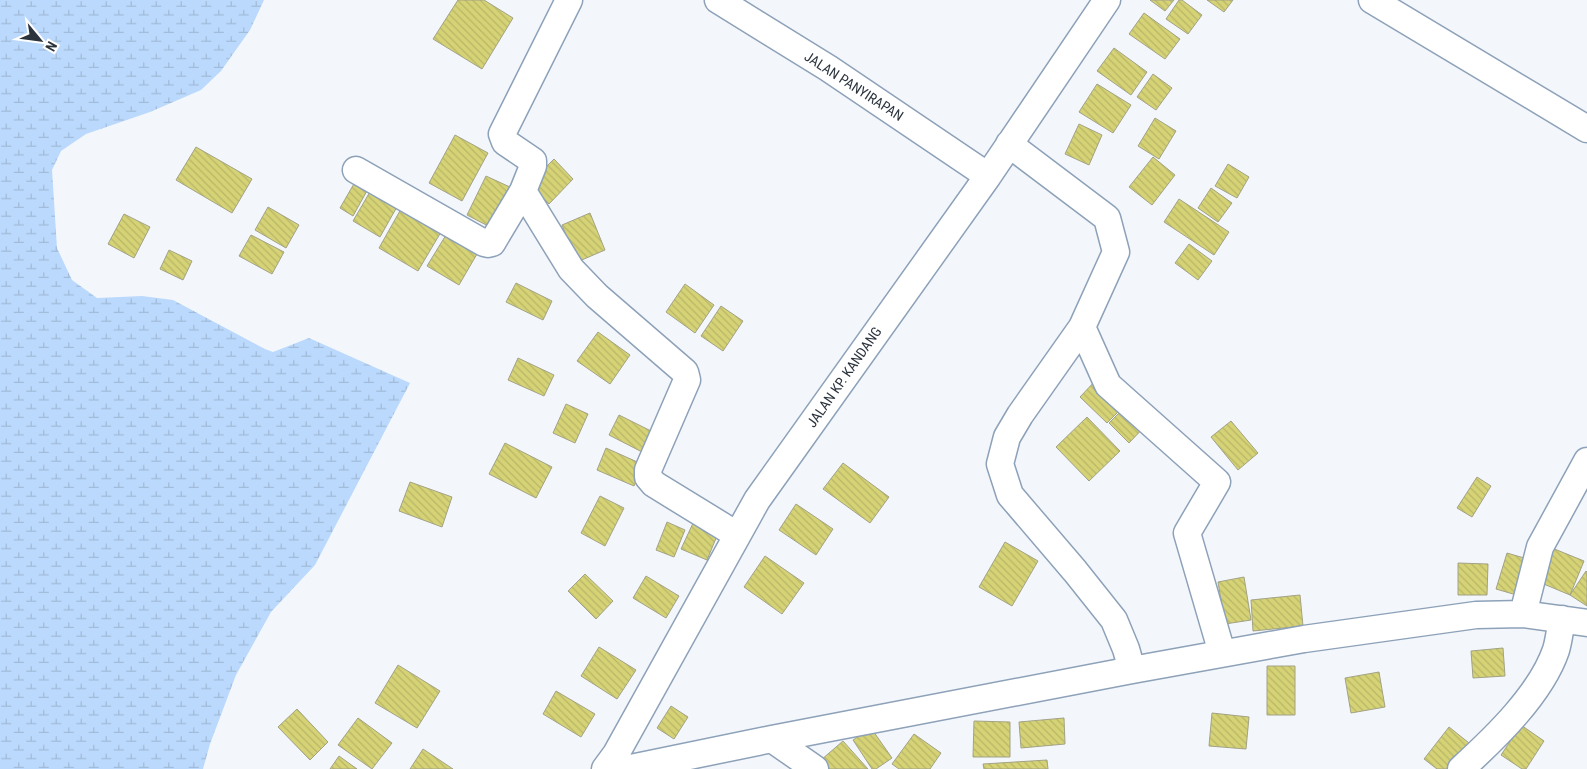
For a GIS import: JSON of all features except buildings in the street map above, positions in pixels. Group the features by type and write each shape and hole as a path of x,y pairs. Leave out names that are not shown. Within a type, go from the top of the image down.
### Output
{"street":[{"path":"356,170 484,243 492,243 523,191 533,166 533,161 505,142 502,134 569,0"},
{"name":"JALAN PANYIRAPAN","path":"718,0 828,68 988,176"},
{"name":"JALAN KP. KANDANG","path":"605,769 616,754 762,493 988,176 1107,0"},
{"path":"1372,0 1587,129"},
{"path":"1009,144 1106,218 1116,252 1082,327 1020,415 1007,437 1000,464 1010,495 1114,620 1132,670"},
{"path":"523,191 571,269 597,296 685,372 687,380 648,470 648,477 654,484 738,535"},
{"path":"1082,327 1108,385 1217,482 1187,533 1222,653"},
{"path":"1523,614 1540,547 1587,461"},
{"path":"626,769 772,739 1304,639 1476,615 1523,614 1574,621 1556,650 1545,674 1528,699 1486,746 1461,769"},
{"path":"772,739 814,769"}],"green space":[{"path":"0,0 264,0 250,30 221,71 201,90 150,112 86,134 61,151 52,170 57,248 72,280 97,298 142,296 173,300 273,352 309,338 410,383 315,565 271,612 236,675 210,744 203,769 0,769"}]}
